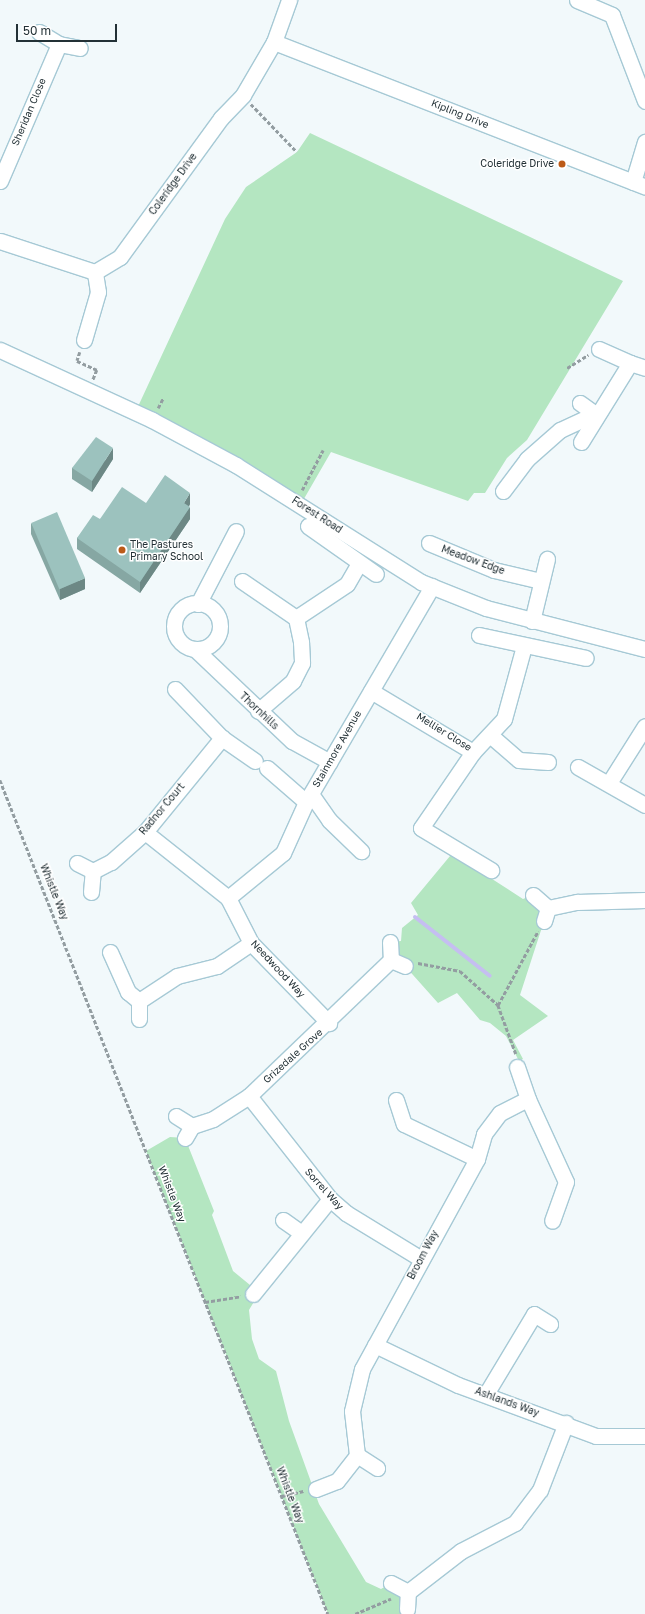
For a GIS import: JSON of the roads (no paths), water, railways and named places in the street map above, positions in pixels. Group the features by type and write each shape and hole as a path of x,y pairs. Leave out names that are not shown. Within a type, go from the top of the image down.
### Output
{"street":[{"name":"Coleridge Drive","path":"95,272 120,257 221,118 243,95 274,42 289,0"},
{"path":"577,0 612,15 640,68 645,101"},
{"path":"39,32 59,44 80,48"},
{"name":"Kipling Drive","path":"274,42 639,184"},
{"name":"Sheridan Close","path":"0,181 59,44"},
{"path":"639,184 645,142"},
{"path":"0,241 95,272 98,292 84,340"},
{"path":"599,349 645,368"},
{"name":"Forest Road","path":"0,350 89,391 236,465 432,586 532,621 645,649"},
{"path":"581,442 595,414 611,398 630,363"},
{"path":"580,403 595,414"},
{"path":"503,491 527,459 560,430 595,414"},
{"path":"308,526 376,574"},
{"path":"195,649 212,644 219,628 214,612 198,604 236,531"},
{"name":"Meadow Edge","path":"429,543 494,570 541,581"},
{"path":"532,621 547,559"},
{"path":"296,618 347,584 359,563"},
{"path":"242,581 296,618 302,663 293,681 258,711"},
{"name":"Stainmore Avenue","path":"228,898 283,853 309,798 432,586"},
{"name":"Thornhills","path":"198,604 182,609 174,625 179,641 195,649 258,711 304,750 330,762"},
{"path":"479,635 524,646 586,658"},
{"name":"Mellier Close","path":"371,691 473,752 504,719 524,646"},
{"path":"175,689 222,738 309,798 361,851"},
{"path":"607,782 645,726"},
{"path":"490,735 519,760 548,762"},
{"name":"Radnor Court","path":"93,871 111,862 145,832 222,738"},
{"path":"473,752 421,828 491,870"},
{"path":"578,767 607,782 645,805"},
{"name":"Needwood Way","path":"145,832 228,898 251,943 329,1023"},
{"path":"77,863 93,871 91,892"},
{"path":"533,895 546,914 600,898 645,900"},
{"name":"Grizedale Grove","path":"176,1116 188,1132 213,1119 249,1096 329,1023 354,992 398,963 390,942"},
{"path":"139,1001 177,976 217,966 251,943"},
{"path":"110,952 128,992 139,1001"},
{"path":"139,1001 139,1019"},
{"path":"518,1067 528,1099 566,1182 552,1221"},
{"name":"Sorrel Way","path":"249,1096 330,1199 346,1213 421,1259"},
{"name":"Broom Way","path":"357,1455 352,1411 362,1369 477,1159 484,1134 500,1113 528,1099"},
{"path":"396,1100 404,1124 477,1159"},
{"path":"253,1294 284,1251 330,1199"},
{"path":"283,1220 300,1232"},
{"path":"486,1394 534,1314 550,1324"},
{"name":"Ashlands Way","path":"375,1345 458,1385 486,1394 596,1436 645,1436"},
{"path":"407,1609 408,1592 461,1552 515,1523 540,1490 566,1424"},
{"path":"316,1489 337,1481 357,1455 378,1468"},
{"path":"391,1583 408,1592"}],"waterway":[{"path":"415,917 490,976"}],"place":[{"name":"Coleridge Drive","path":"562,164"},
{"name":"The Pastures Primary School","path":"122,550"}]}
